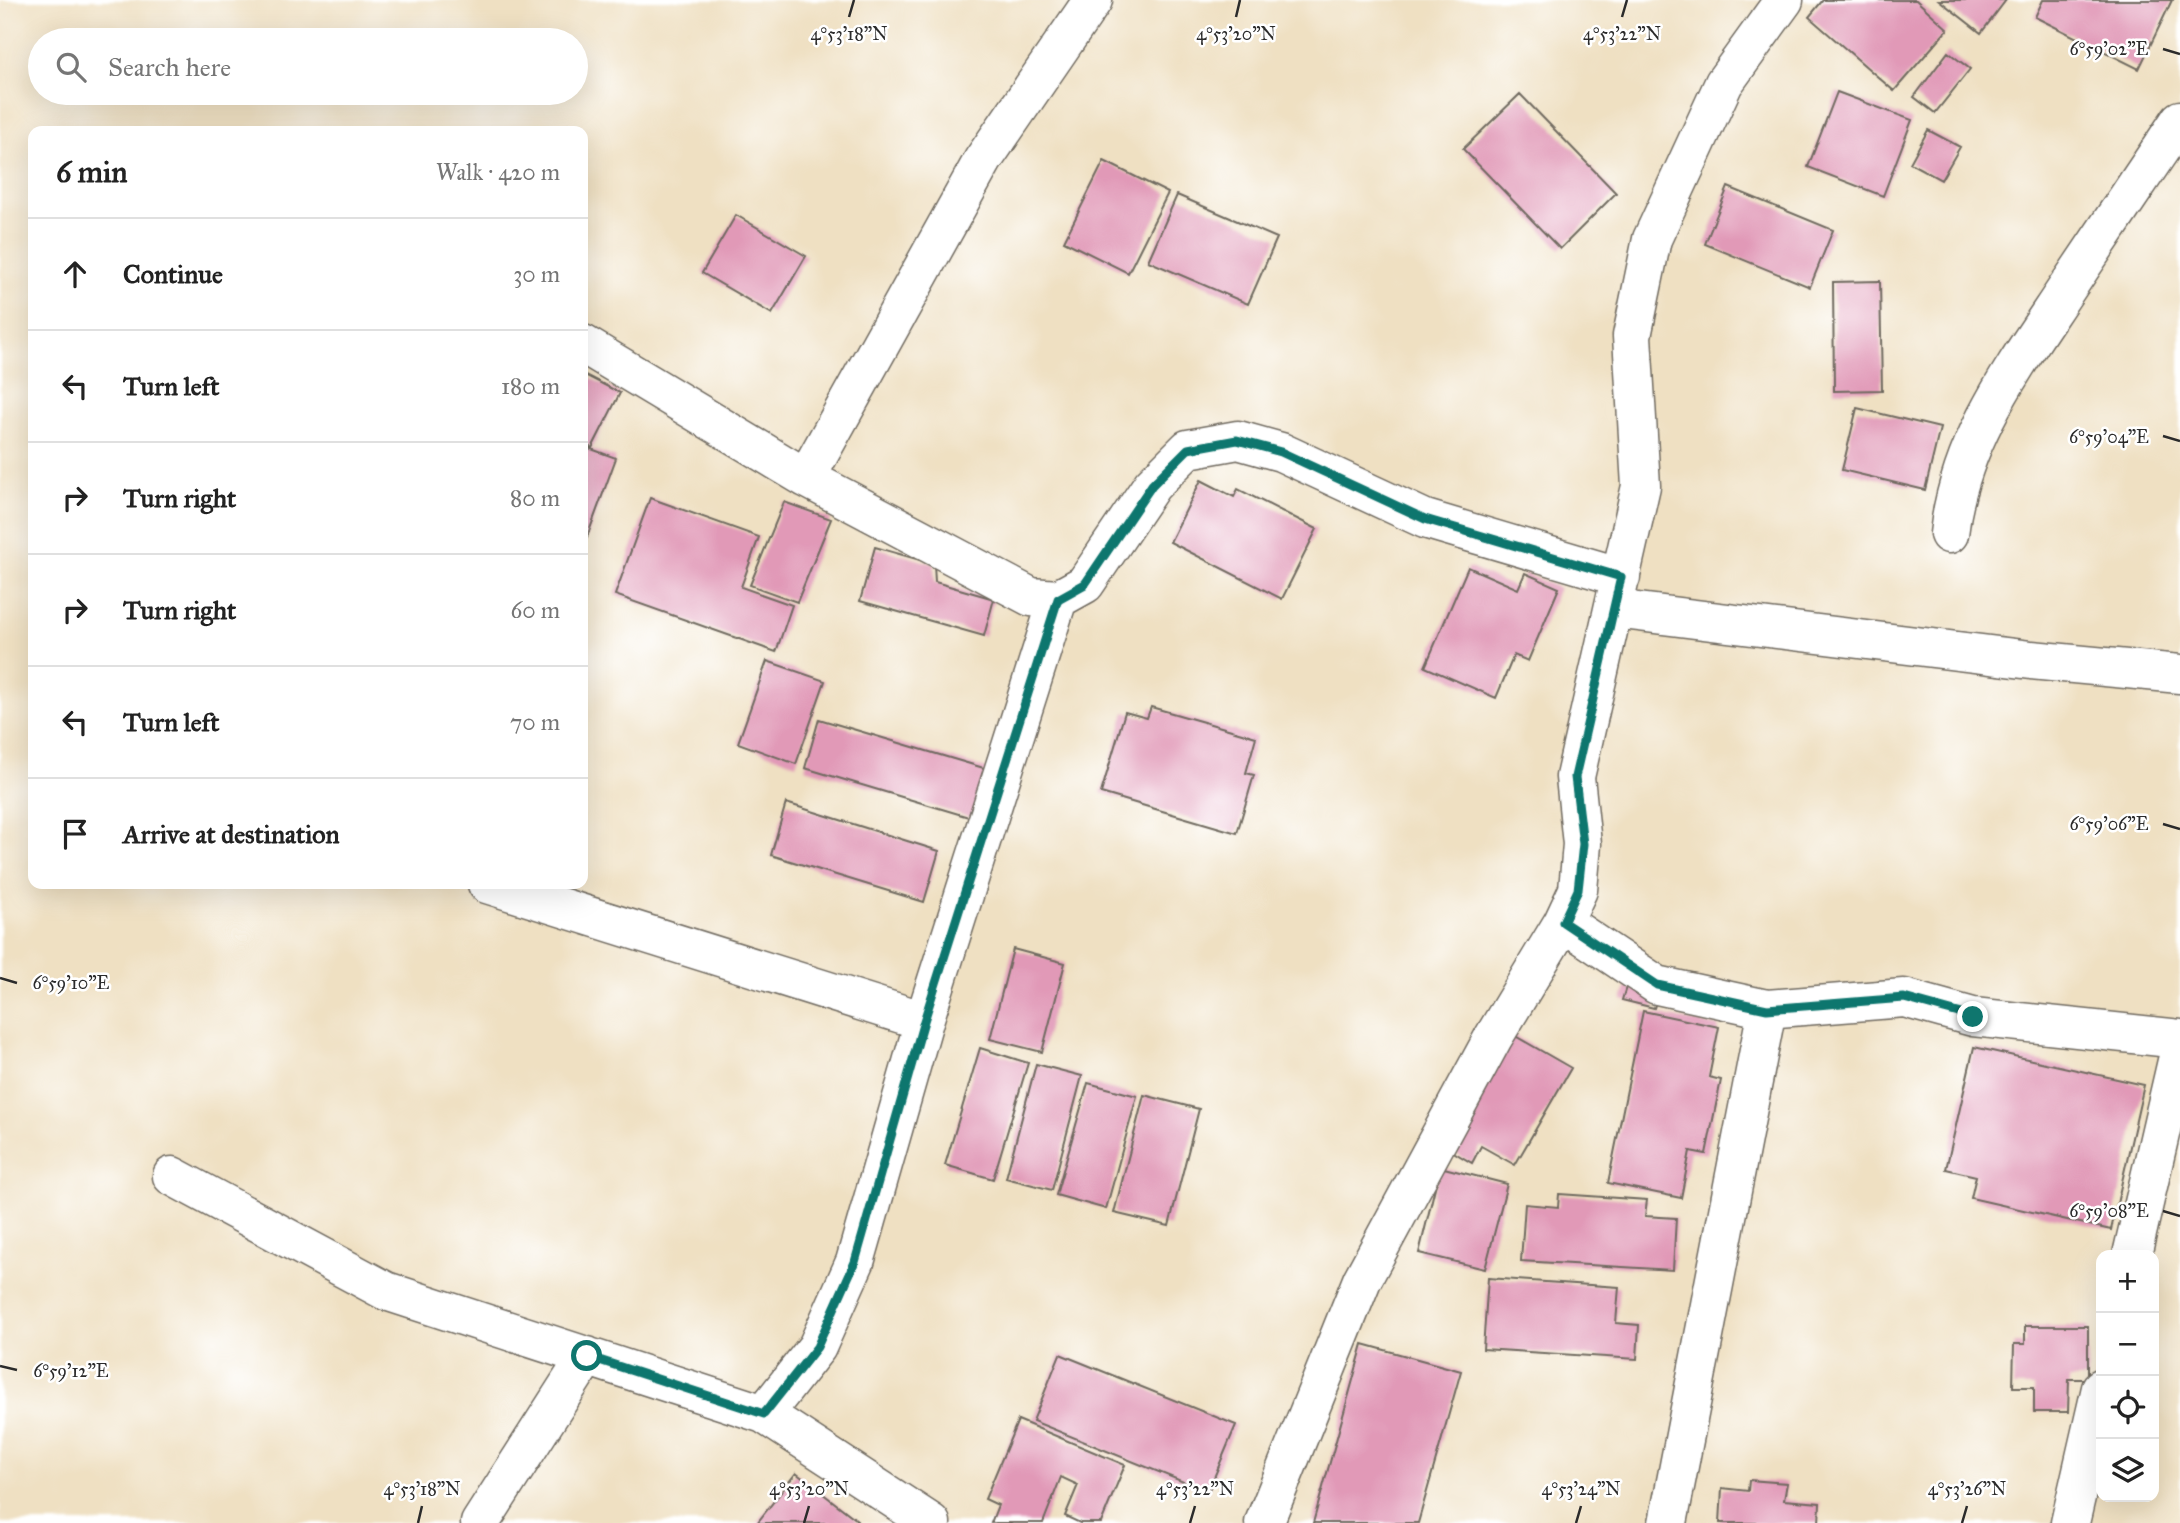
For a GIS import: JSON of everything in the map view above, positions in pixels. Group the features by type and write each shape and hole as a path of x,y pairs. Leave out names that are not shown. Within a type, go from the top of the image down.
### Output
{"street":[{"path":"806,478 983,160 1093,0"},
{"path":"1264,1523 1362,1280 1493,1038 1563,922 1578,890 1583,844 1575,777 1641,486 1632,336 1652,239 1724,83 1784,0"},
{"path":"1949,534 1952,504 1980,424 2012,370 2180,120"},
{"path":"588,347 806,478 1031,597 1058,599 1085,584 1152,485 1188,449 1237,440 1281,452 1425,519 1618,593 2031,660 2180,674"},
{"path":"764,1414 817,1347 850,1273 924,1021 1058,599"},
{"path":"503,889 924,1021"},
{"path":"1563,922 1657,985 1767,1009 1904,998 1973,1017 2180,1039"},
{"path":"1668,1523 1767,1009"},
{"path":"2133,1250 2180,1048"},
{"path":"172,1176 386,1291 764,1414 931,1523"},
{"path":"480,1523 587,1356"},
{"path":"2070,1523 2096,1410"}],"building":[{"path":"1823,0 1916,0 1948,29 1894,91 1809,17"},
{"path":"1939,0 2006,0 1981,33"},
{"path":"2043,0 2172,0 2139,69 2035,17"},
{"path":"1948,52 1970,69 1935,113 1914,97"},
{"path":"1837,92 1912,120 1883,196 1808,167"},
{"path":"1520,94 1616,193 1560,249 1463,149"},
{"path":"1928,130 1960,147 1941,180 1910,163"},
{"path":"1104,161 1168,193 1128,273 1064,241"},
{"path":"1728,187 1833,230 1810,287 1705,244"},
{"path":"1177,195 1277,238 1248,304 1148,261"},
{"path":"736,215 806,256 772,314 702,273"},
{"path":"1880,281 1882,390 1834,391 1833,282"},
{"path":"588,377 620,393 592,448 588,446"},
{"path":"1857,408 1940,428 1925,490 1842,470"},
{"path":"588,448 616,458 588,534"},
{"path":"1201,480 1234,497 1238,489 1317,529 1282,599 1170,542"},
{"path":"650,498 759,537 741,587 792,605 776,652 615,595"},
{"path":"784,502 831,519 797,602 750,585"},
{"path":"875,547 934,564 935,582 994,599 984,636 860,601"},
{"path":"1468,567 1518,589 1525,573 1559,588 1528,661 1514,655 1496,698 1425,667"},
{"path":"767,661 825,681 796,764 738,743"},
{"path":"1151,707 1256,737 1246,773 1254,775 1237,833 1101,793 1125,712 1147,718"},
{"path":"819,719 987,769 972,818 805,768"},
{"path":"786,803 939,851 924,902 771,855"},
{"path":"1013,949 1065,963 1042,1052 990,1039"},
{"path":"1626,987 1658,995 1654,1008 1622,1000"},
{"path":"1643,1011 1719,1027 1709,1077 1721,1080 1706,1154 1690,1151 1681,1198 1608,1183"},
{"path":"1510,1033 1571,1068 1515,1165 1481,1146 1472,1163 1445,1147"},
{"path":"1974,1047 2144,1085 2111,1230 1971,1198 1976,1176 1946,1169"},
{"path":"980,1048 1028,1063 993,1179 945,1165"},
{"path":"1036,1064 1082,1076 1052,1190 1006,1178"},
{"path":"1088,1083 1137,1096 1106,1209 1056,1195"},
{"path":"1144,1095 1199,1109 1169,1226 1114,1213"},
{"path":"1440,1167 1507,1184 1485,1269 1419,1253"},
{"path":"1559,1194 1647,1200 1645,1216 1676,1218 1673,1270 1521,1261 1525,1204 1558,1207"},
{"path":"1488,1278 1619,1287 1616,1323 1639,1325 1637,1359 1483,1349"},
{"path":"2025,1326 2088,1326 2088,1379 2069,1379 2068,1412 2034,1412 2034,1387 2013,1387 2014,1344 2025,1344"},
{"path":"1363,1344 1461,1371 1418,1523 1313,1523"},
{"path":"1060,1354 1236,1425 1208,1492 1033,1421"},
{"path":"1018,1420 1125,1465 1101,1523 1080,1523 1065,1516 1078,1485 1061,1477 1043,1523 991,1523 998,1505 985,1499"},
{"path":"796,1473 857,1520 855,1523 757,1523"},
{"path":"1749,1480 1787,1483 1784,1500 1820,1503 1819,1523 1720,1523 1722,1488 1748,1491"}],"route":[{"path":"587,1356 764,1414 817,1347 855,1262 924,1021 1058,599 1085,584 1152,485 1188,449 1237,440 1281,452 1425,519 1621,577 1575,777 1583,844 1578,890 1563,922 1657,985 1767,1009 1904,998 1973,1017"}]}
